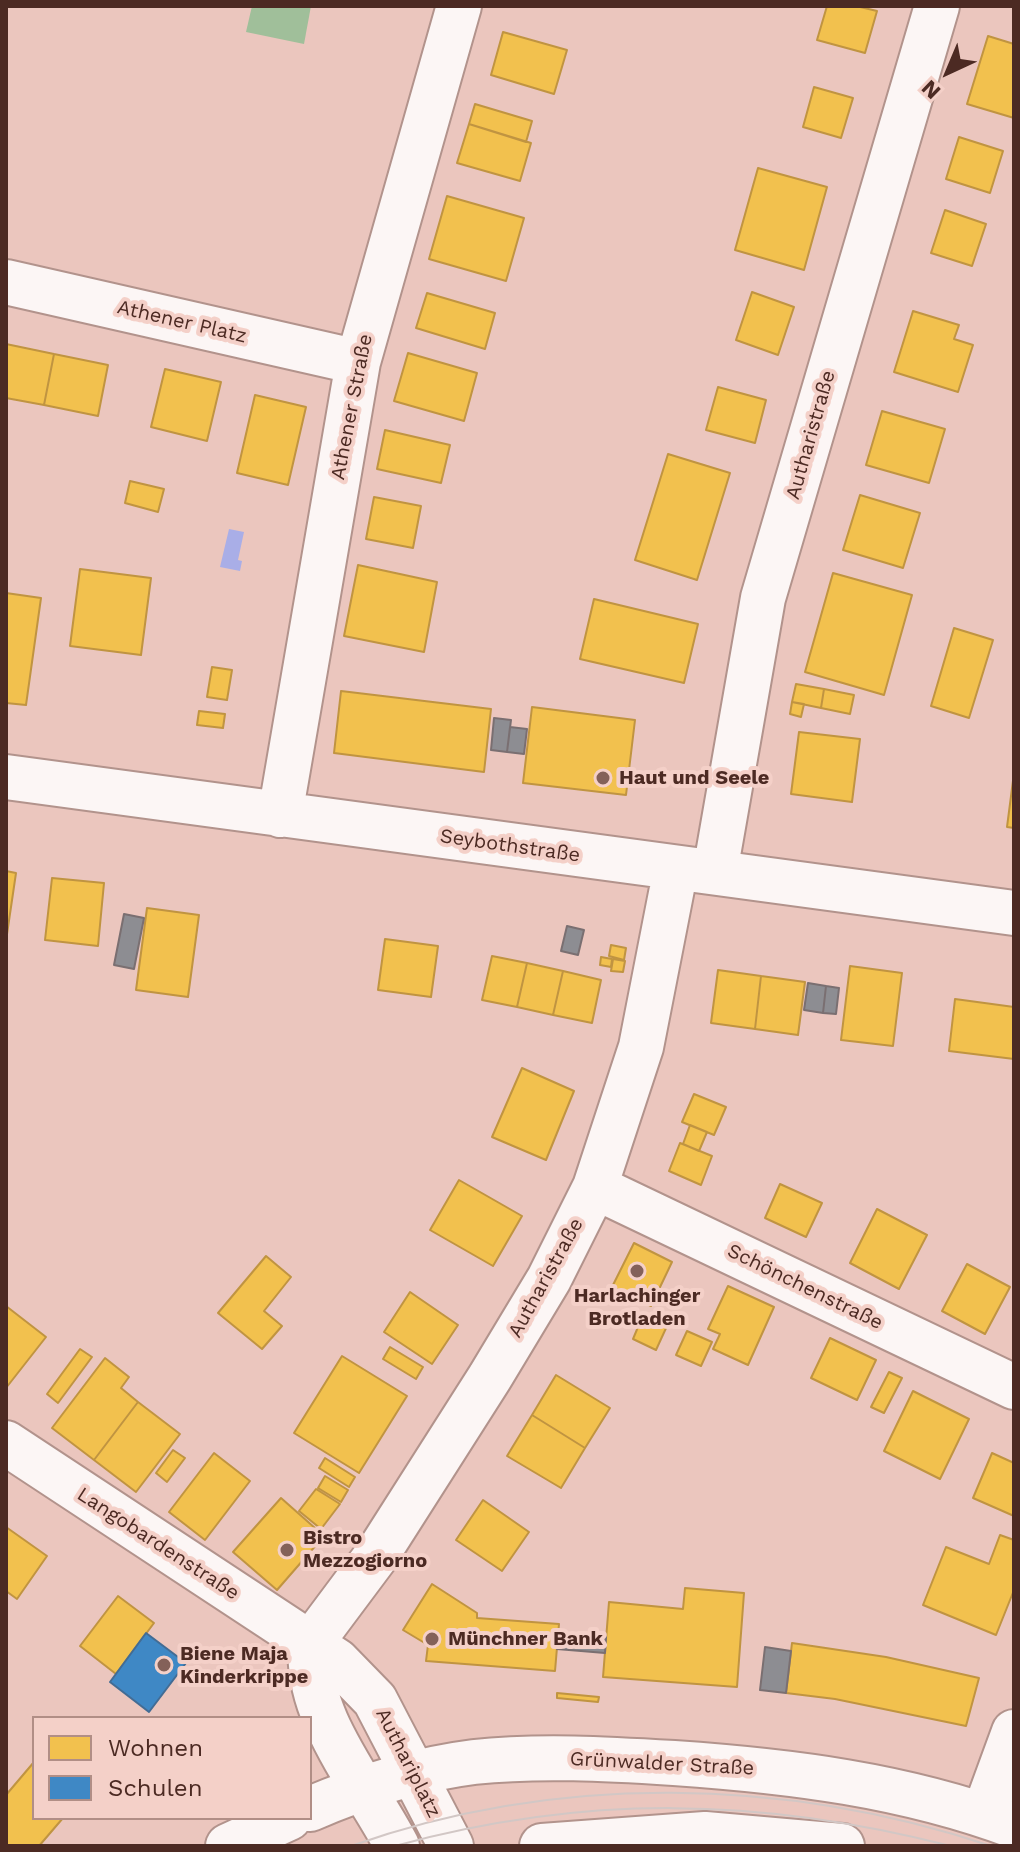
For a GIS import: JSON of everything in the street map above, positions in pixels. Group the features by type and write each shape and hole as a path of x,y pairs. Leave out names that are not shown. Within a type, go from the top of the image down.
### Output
{"street":[{"name":"Athener Straße","path":"280,815 358,362 459,6"},
{"name":"Autharistraße","path":"311,1643 376,1556 490,1377 549,1279 595,1187 696,870 763,598 937,6"},
{"name":"Athener Platz","path":"6,282 358,362"},
{"name":"Seybothstraße","path":"6,777 1014,913"},
{"name":"Schönchenstraße","path":"595,1187 1014,1387"},
{"name":"Langobardenstraße","path":"6,1443 311,1643"},
{"name":"Authariplatz","path":"311,1643 337,1661 375,1700 451,1846"},
{"path":"311,1643 312,1685 397,1846"},
{"path":"999,1820 1014,1732"},
{"name":"Grünwalder Straße","path":"312,1808 414,1775 473,1762 531,1759 710,1766 837,1779 999,1820"},
{"path":"228,1846 285,1820"},
{"path":"542,1846 705,1834 779,1838 842,1846"}],"green space":[{"path":"252,6 311,6 304,44 246,32"}],"water":[{"path":"229,529 244,532 238,560 242,561 240,571 220,567"}],"building: Wohnen":[{"path":"827,6 856,6 877,11 865,53 817,40"},
{"path":"503,32 567,50 554,94 491,75"},
{"path":"988,36 1014,44 1014,118 967,104"},
{"path":"814,87 853,98 841,138 803,127"},
{"path":"475,104 532,121 526,142 469,124"},
{"path":"469,124 531,143 520,181 457,163"},
{"path":"959,137 1003,151 990,193 946,179"},
{"path":"758,168 827,187 804,270 735,250"},
{"path":"447,196 524,218 506,281 429,259"},
{"path":"945,210 986,224 972,266 931,253"},
{"path":"752,292 794,307 778,355 736,340"},
{"path":"427,293 495,313 485,349 416,328"},
{"path":"913,311 959,325 954,339 973,345 958,392 894,372"},
{"path":"6,344 54,354 44,405 6,398"},
{"path":"408,353 477,373 464,421 394,401"},
{"path":"54,354 108,365 98,416 44,405"},
{"path":"165,369 221,382 207,441 151,427"},
{"path":"718,387 766,400 755,443 706,430"},
{"path":"255,395 306,407 288,485 237,473"},
{"path":"882,411 945,429 929,483 866,465"},
{"path":"385,430 450,445 441,483 377,469"},
{"path":"668,454 730,473 697,580 635,560"},
{"path":"130,481 164,489 158,512 125,503"},
{"path":"860,495 920,513 903,568 843,550"},
{"path":"374,497 421,506 413,548 366,539"},
{"path":"358,565 437,582 424,652 344,636"},
{"path":"80,569 151,578 141,655 70,646"},
{"path":"833,573 912,595 884,695 805,672"},
{"path":"6,593 41,598 26,705 6,703"},
{"path":"594,599 698,624 684,683 580,659"},
{"path":"954,628 993,640 969,718 931,706"},
{"path":"212,667 232,670 227,700 207,697"},
{"path":"796,684 824,689 821,708 792,702"},
{"path":"824,689 854,695 850,714 821,708"},
{"path":"341,691 491,709 484,772 334,753"},
{"path":"792,702 804,704 801,717 790,714"},
{"path":"532,707 635,720 626,795 523,783"},
{"path":"199,711 225,714 223,728 197,725"},
{"path":"799,732 860,739 852,802 791,794"},
{"path":"1014,773 1014,828 1007,827"},
{"path":"6,871 16,873 6,941"},
{"path":"52,878 104,883 98,946 45,940"},
{"path":"147,908 199,915 188,997 136,990"},
{"path":"385,939 438,946 431,997 378,990"},
{"path":"611,945 626,948 624,960 609,956"},
{"path":"492,956 527,963 517,1007 482,1000"},
{"path":"601,957 612,959 611,967 600,965"},
{"path":"613,959 625,961 623,972 611,971"},
{"path":"527,963 563,971 553,1015 517,1007"},
{"path":"850,966 902,973 893,1046 841,1040"},
{"path":"718,970 761,976 755,1029 711,1023"},
{"path":"563,971 601,980 592,1023 553,1015"},
{"path":"761,976 805,982 798,1035 755,1029"},
{"path":"955,999 1014,1007 1014,1059 949,1051"},
{"path":"522,1068 574,1091 546,1160 492,1137"},
{"path":"694,1094 726,1107 714,1135 682,1122"},
{"path":"690,1125 707,1132 699,1151 683,1144"},
{"path":"680,1143 712,1156 701,1185 669,1171"},
{"path":"459,1180 522,1216 493,1266 430,1230"},
{"path":"780,1184 822,1203 806,1237 765,1218"},
{"path":"877,1209 927,1235 899,1289 850,1263"},
{"path":"634,1243 672,1262 651,1306 612,1287"},
{"path":"266,1256 291,1277 264,1311 282,1326 262,1349 218,1313"},
{"path":"967,1264 1010,1287 985,1334 942,1311"},
{"path":"728,1286 774,1307 748,1365 713,1349 720,1334 708,1329"},
{"path":"410,1292 458,1325 432,1364 384,1332"},
{"path":"6,1306 46,1337 6,1388"},
{"path":"643,1315 667,1326 656,1350 633,1339"},
{"path":"687,1331 712,1342 701,1366 676,1355"},
{"path":"830,1338 876,1360 857,1400 811,1378"},
{"path":"390,1347 423,1367 416,1379 383,1359"},
{"path":"80,1349 92,1357 58,1403 47,1394"},
{"path":"342,1356 407,1396 359,1473 294,1433"},
{"path":"105,1358 129,1377 121,1388 138,1402 94,1460 52,1428"},
{"path":"889,1372 902,1378 884,1413 871,1407"},
{"path":"556,1375 610,1408 585,1448 532,1415"},
{"path":"913,1391 969,1419 940,1479 884,1451"},
{"path":"138,1402 180,1434 136,1492 94,1460"},
{"path":"532,1415 585,1448 561,1488 507,1456"},
{"path":"173,1450 185,1458 167,1482 156,1473"},
{"path":"214,1453 250,1481 205,1540 169,1512"},
{"path":"992,1453 1014,1463 1014,1516 973,1498"},
{"path":"325,1458 355,1477 349,1487 319,1468"},
{"path":"325,1476 348,1490 341,1502 318,1488"},
{"path":"316,1489 340,1504 321,1529 299,1511"},
{"path":"281,1498 324,1536 277,1590 233,1552"},
{"path":"483,1500 529,1532 502,1571 456,1540"},
{"path":"6,1527 47,1556 17,1599 6,1591"},
{"path":"1000,1535 1014,1540 1014,1590 996,1635 923,1605 946,1547 989,1564"},
{"path":"432,1584 477,1613 477,1618 559,1624 555,1671 426,1661 428,1645 403,1630"},
{"path":"685,1588 744,1593 737,1687 603,1677 609,1602 683,1609"},
{"path":"118,1596 154,1623 116,1674 80,1646"},
{"path":"792,1643 886,1657 979,1678 966,1726 835,1699 786,1693"},
{"path":"557,1693 599,1697 598,1702 557,1698"},
{"path":"32,1764 32,1820 61,1820 39,1846 6,1846 6,1795"}],"building: Schulen":[{"path":"146,1633 186,1663 149,1712 110,1682"}],"building: Industrie":[{"path":"494,718 511,720 507,752 491,750"},
{"path":"510,727 527,729 524,754 507,752"},
{"path":"124,914 144,918 134,969 114,965"},
{"path":"567,926 584,930 578,955 561,951"},
{"path":"808,983 826,986 823,1013 804,1010"},
{"path":"826,986 839,988 836,1014 823,1013"},
{"path":"558,1633 606,1637 605,1653 557,1649"},
{"path":"765,1647 791,1651 786,1693 760,1690"}],"tram line":[{"path":"351,1846 429,1822 509,1806 590,1796 671,1793 752,1796 833,1807 913,1823 991,1846"},
{"path":"395,1846 535,1817 604,1810 673,1808 811,1818 951,1846"}],"place":[{"name":"Haut und Seele","path":"603,778"},
{"name":"Harlachinger Brotladen","path":"637,1271"},
{"name":"Bistro Mezzogiorno","path":"287,1550"},
{"name":"Münchner Bank","path":"432,1639"},
{"name":"Biene Maja Kinderkrippe","path":"164,1665"}]}
